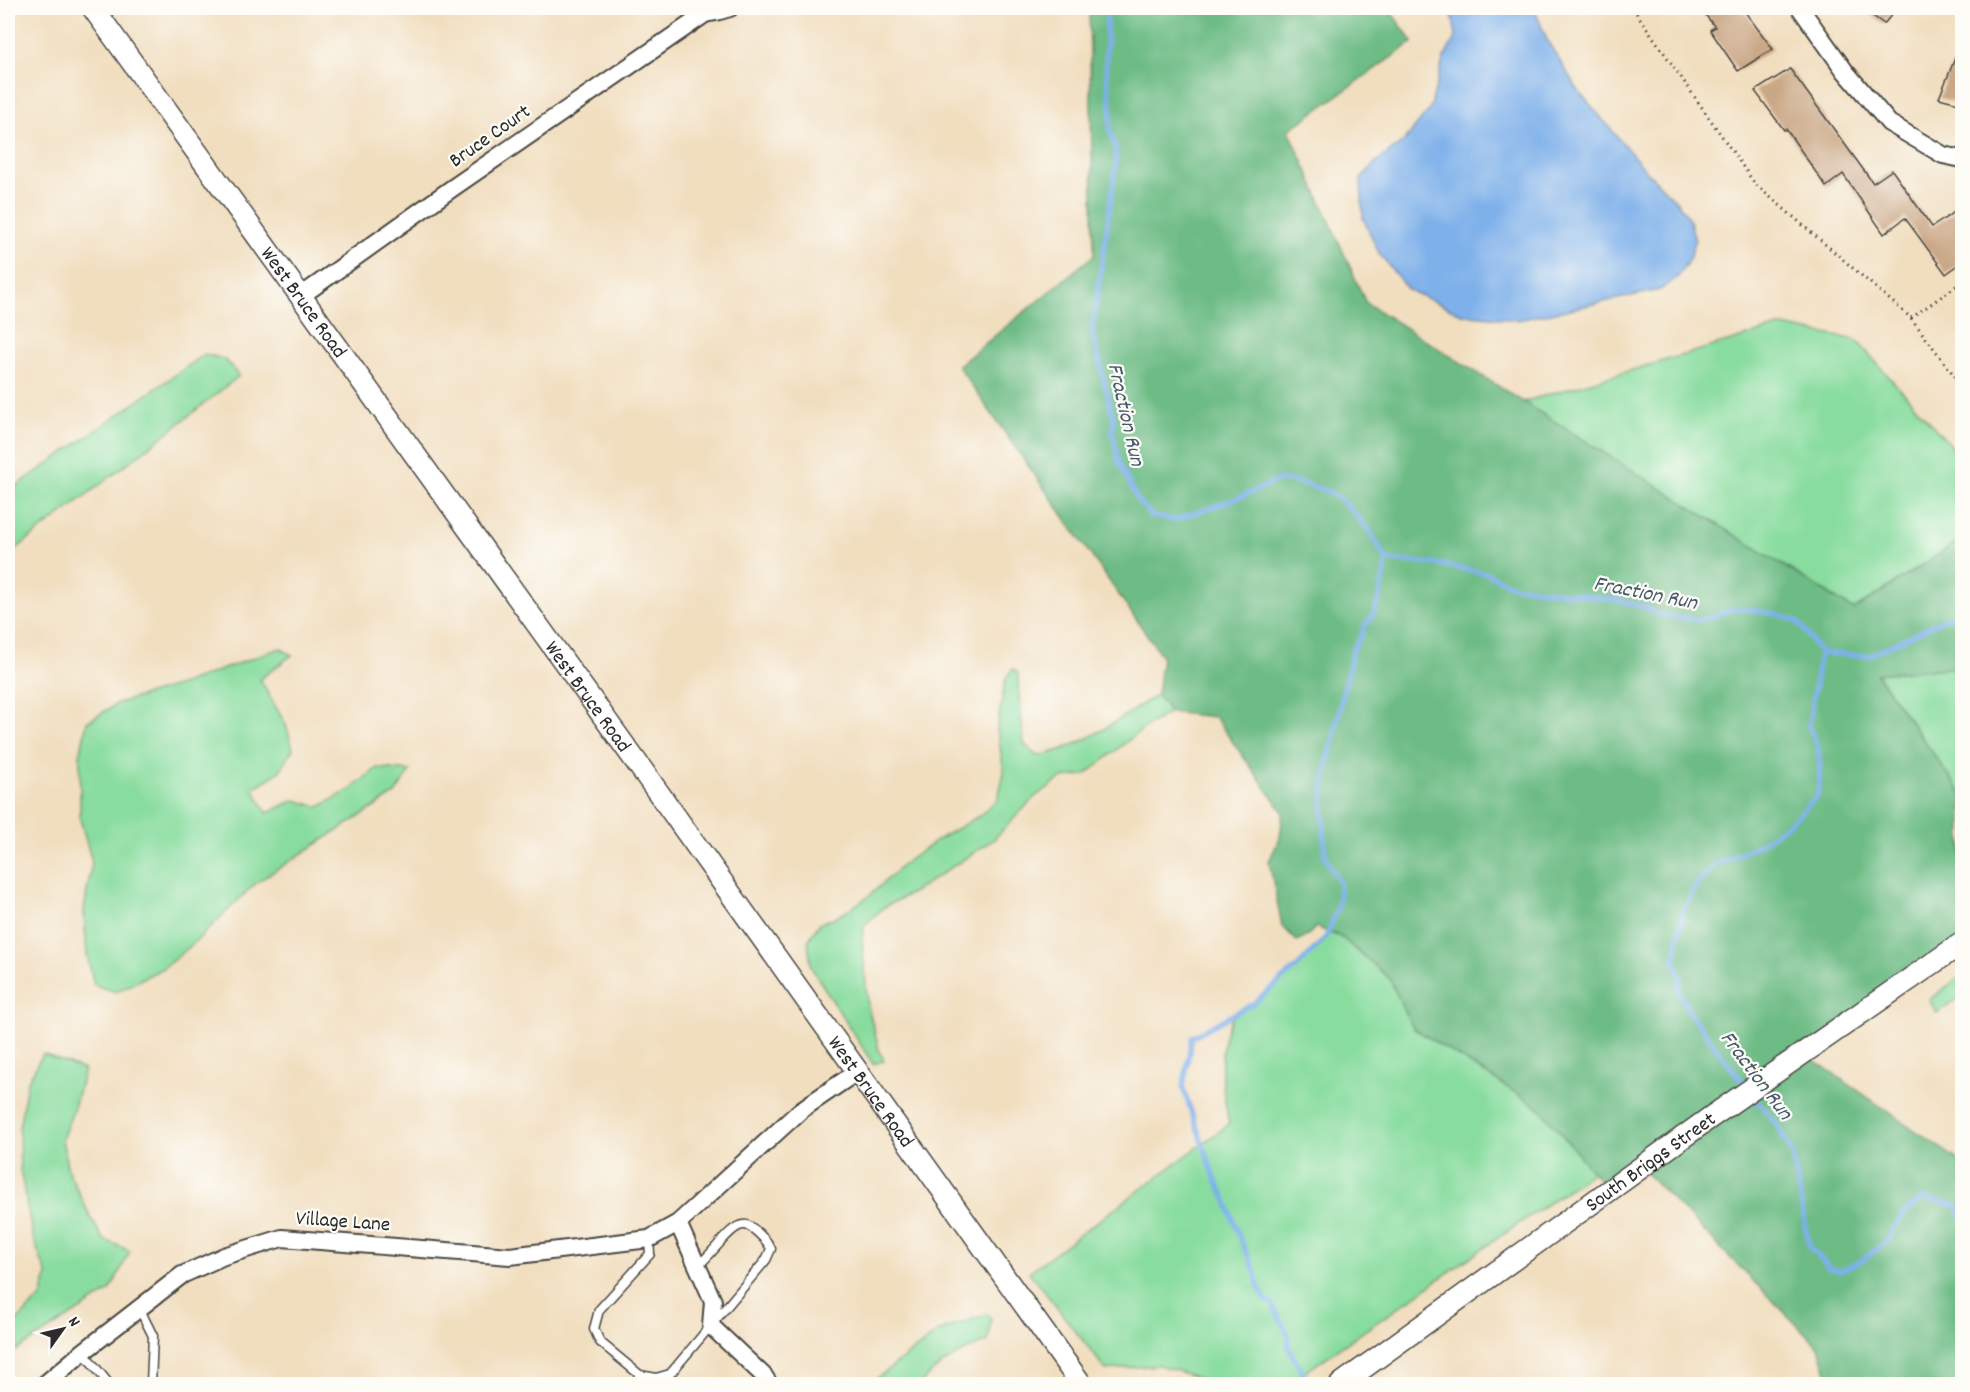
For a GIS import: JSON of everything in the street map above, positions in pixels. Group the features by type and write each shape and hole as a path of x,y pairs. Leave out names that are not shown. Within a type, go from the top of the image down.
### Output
{"street":[{"name":"West Bruce Road","path":"93,8 1081,1384"},
{"name":"Bruce Court","path":"301,296 706,10 716,12 730,8"},
{"path":"1800,8 1845,71 1889,123 1943,155 1962,159"},
{"name":"South Briggs Street","path":"1341,1384 1740,1098 1962,943"},
{"name":"Village Lane","path":"45,1384 82,1352 182,1275 224,1256 282,1238 510,1256 648,1239 678,1223 801,1110 858,1071"},
{"path":"678,1223 713,1301 711,1326 770,1384"}],"lane":[{"path":"648,1239 650,1254 599,1310 594,1329 600,1342 640,1375 656,1378 670,1374 766,1260 771,1249 769,1243 748,1225 742,1225 733,1230 705,1261 697,1266"},
{"path":"139,1308 153,1336 151,1384"},
{"path":"82,1352 109,1384"}],"path":[{"path":"1633,8 1755,184 1911,318 1962,386"},
{"path":"1911,318 1962,282"}],"green space":[{"path":"1089,8 1388,8 1413,42 1289,130 1366,303 1854,610 1962,539 1962,667 1876,674 1962,794 1962,941 1804,1053 1962,1163 1962,1384 1831,1384 1819,1347 1641,1168 1609,1192 1540,1108 1413,1028 1389,978 1341,937 1316,927 1297,941 1282,926 1269,861 1280,838 1283,812 1215,717 1170,712 1157,695 1162,656 958,366 1094,255"},
{"path":"1782,326 1856,340 1962,458 1962,539 1854,610 1523,402"},
{"path":"205,354 226,360 239,376 8,555 8,492"},
{"path":"280,648 292,655 260,679 286,725 293,749 279,772 253,788 267,813 295,800 319,807 350,790 377,768 410,771 395,794 257,882 193,944 163,968 116,992 94,985 87,955 84,910 92,862 80,819 80,755 87,722 118,703 183,684"},
{"path":"1962,667 1962,794 1876,673"},
{"path":"1013,669 1018,673 1024,744 1037,756 1085,740 1157,695 1170,712 1148,725 1085,775 1062,778 1036,796 993,840 914,892 884,907 864,925 862,942 868,1007 884,1061 873,1064 811,967 808,941 819,924 842,914 869,896 906,862 939,839 979,816 998,799 1004,772 997,728 1006,677"},
{"path":"1327,932 1341,937 1389,978 1413,1028 1540,1108 1593,1172 1288,1384 1217,1384 1159,1365 1106,1370 1029,1272 1229,1124 1223,1083 1222,1055 1228,1027 1234,1015 1241,1008 1257,1000 1301,962"},
{"path":"1962,975 1962,996 1937,1013 1929,1000"},
{"path":"43,1054 84,1070 73,1111 62,1139 68,1171 103,1239 130,1251 110,1291 8,1356 8,1330 42,1296 47,1275 33,1238 20,1169 19,1128 27,1083"},
{"path":"987,1314 991,1318 988,1341 943,1364 921,1384 869,1384 940,1331"}],"water":[{"path":"1451,8 1534,8 1548,42 1578,90 1646,171 1679,204 1690,221 1695,241 1691,256 1678,277 1660,290 1518,320 1462,314 1408,290 1379,253 1363,218 1361,179 1375,163 1404,141 1430,109 1443,60 1456,36"}],"building":[{"path":"1700,8 1742,8 1773,49 1738,71 1710,30 1715,27"},
{"path":"1862,8 1897,8 1884,24"},
{"path":"1962,41 1962,104 1939,98"},
{"path":"1790,69 1873,183 1892,170 1932,227 1962,207 1962,262 1946,274 1905,218 1884,234 1843,174 1826,187 1786,129 1784,130 1755,91"}],"waterway":[{"name":"Fraction Run","path":"1107,8 1106,69 1111,107 1110,131 1115,145 1116,164 1092,331 1114,421 1112,429 1119,463 1138,501 1152,516 1175,520 1238,498 1279,480 1292,481 1327,491 1342,500 1369,530 1387,560"},
{"name":"Fraction Run","path":"1387,560 1438,564 1485,573 1514,586 1622,601 1649,609 1658,615 1701,620 1734,609 1745,609 1780,615 1796,621 1803,628 1820,653 1809,726 1818,746 1820,767 1818,795 1790,823 1760,844 1715,865 1695,886 1683,912 1674,959 1680,975 1679,992 1690,1013 1746,1087"},
{"path":"1309,1384 1288,1347 1289,1336 1272,1304 1266,1300 1259,1288 1254,1269 1225,1197 1214,1176 1183,1088 1192,1037 1254,1003 1298,966 1326,937 1338,907 1340,883 1325,857 1323,801 1325,776 1353,649 1377,605 1387,560"},
{"path":"1820,653 1869,656 1944,619 1962,614"},
{"name":"Fraction Run","path":"1752,1094 1778,1126 1792,1153 1809,1246 1829,1268 1841,1271 1863,1260 1890,1239 1898,1221 1922,1198 1955,1205 1962,1216"}]}
